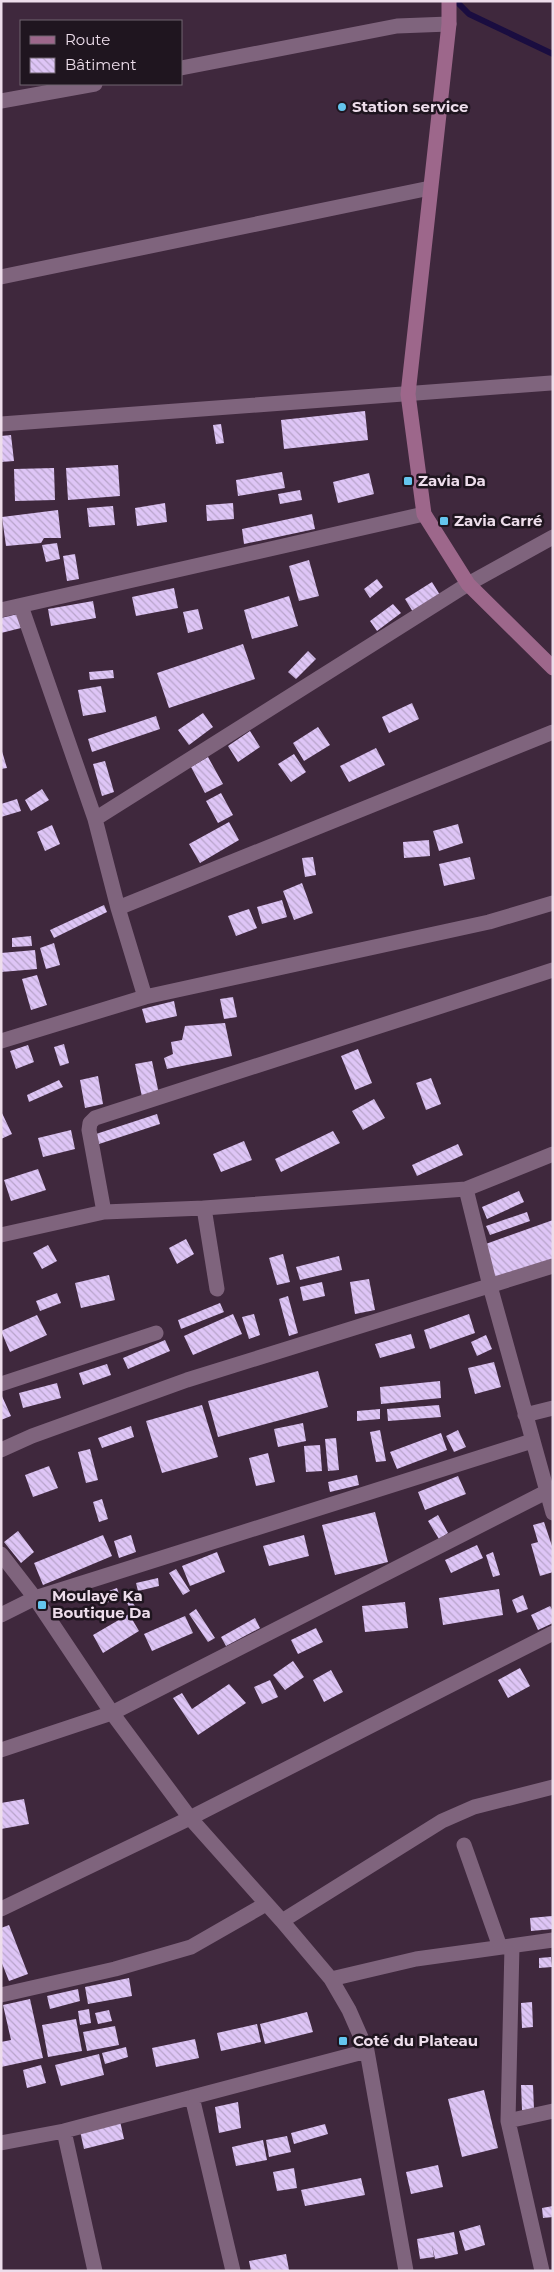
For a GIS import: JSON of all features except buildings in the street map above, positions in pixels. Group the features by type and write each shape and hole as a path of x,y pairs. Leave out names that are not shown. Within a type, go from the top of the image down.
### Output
{"main road":[{"path":"449,1 449,24 408,394 424,514 468,584 553,668"}],"street":[{"path":"182,68 397,26 449,24"},
{"path":"1,101 89,85"},
{"path":"1,277 430,188"},
{"path":"1,424 551,383"},
{"path":"1,610 424,514"},
{"path":"95,819 468,584 553,537"},
{"path":"21,606 95,819 118,908 145,997"},
{"path":"118,908 553,732"},
{"path":"1,1041 145,997 489,922 553,903"},
{"path":"104,1212 89,1130 90,1122 95,1118 553,970"},
{"path":"1,1235 104,1212 204,1208 466,1189 553,1154"},
{"path":"466,1189 490,1286 553,1513"},
{"path":"204,1208 217,1289"},
{"path":"1,1450 32,1436 186,1380 553,1266"},
{"path":"1,1384 156,1333"},
{"path":"525,1415 553,1408"},
{"path":"1,1615 35,1598 532,1441"},
{"path":"1,1750 112,1713 546,1492"},
{"path":"1,1554 35,1598 112,1713 190,1818 331,1979 349,2010 367,2050 406,2271"},
{"path":"1,1892 5,1907 190,1818 553,1634"},
{"path":"282,1921 442,1821 474,1807 553,1787"},
{"path":"464,1845 506,1946 508,2121 542,2271"},
{"path":"1,1995 115,1969 191,1948 266,1904"},
{"path":"331,1979 416,1959 553,1940"},
{"path":"1,2143 64,2131 367,2050"},
{"path":"192,2097 233,2271"},
{"path":"508,2121 553,2111"},
{"path":"64,2131 95,2271"}],"waterway":[{"path":"456,1 469,14 553,54"}],"place":[{"name":"Station service","path":"342,107"},
{"name":"Zavia Da","path":"408,481"},
{"name":"Zavia Carré","path":"444,521"},
{"name":"Moulaye Ka Boutique Da","path":"42,1605"},
{"name":"Coté du Plateau","path":"343,2041"}]}
